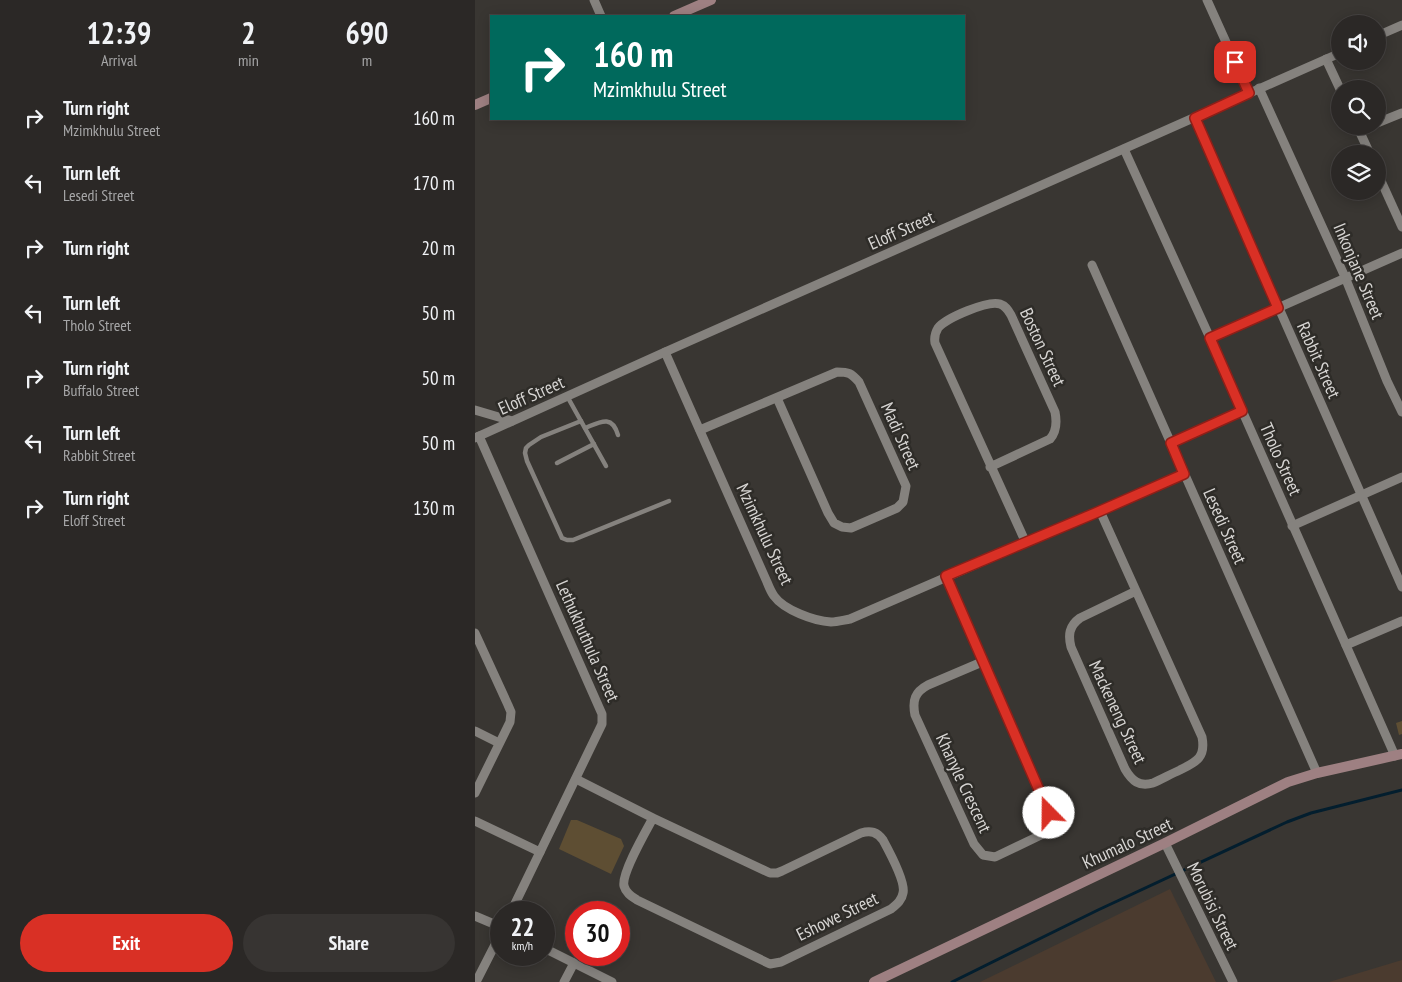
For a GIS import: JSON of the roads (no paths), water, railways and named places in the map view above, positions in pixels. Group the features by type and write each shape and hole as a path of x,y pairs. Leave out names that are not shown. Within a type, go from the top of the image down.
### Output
{"street":[{"path":"594,0 601,15"},
{"path":"676,15 711,0"},
{"path":"1207,0 1249,93"},
{"path":"1386,32 1402,25"},
{"name":"Eloff Street","path":"477,437 1331,57"},
{"path":"1326,59 1336,80"},
{"name":"Inkonjane Street","path":"1259,88 1345,277 1387,381 1402,412"},
{"path":"475,105 490,98"},
{"path":"1386,119 1402,113"},
{"name":"Rabbit Street","path":"1195,118 1402,587"},
{"name":"Tholo Street","path":"1124,149 1346,645 1399,755"},
{"path":"1386,192 1402,227"},
{"path":"1210,338 1402,253"},
{"name":"Lesedi Street","path":"1092,265 1317,773"},
{"name":"Boston Street","path":"990,467 1050,439 1057,423 1055,412 1008,309 993,303 953,317 945,322 935,333 934,338 936,348 990,467 1025,543"},
{"name":"Mzimkhulu Street","path":"665,352 774,597 787,607 818,620 831,622 850,619 1184,474"},
{"name":"Madi Street","path":"700,430 837,372 851,374 859,382 906,486 903,502 897,508 851,528 842,527 834,523 827,513 777,398"},
{"path":"475,410 512,421"},
{"path":"1171,443 1242,411"},
{"name":"Lethukhuthula Street","path":"477,437 603,714 602,724 516,901"},
{"path":"1292,526 1402,477"},
{"name":"Mackeneng Street","path":"1100,511 1202,737 1201,755 1193,764 1147,784 1134,782 1125,769 1069,639 1070,629 1079,618 1136,591"},
{"name":"Khanyle Crescent","path":"946,576 1047,807 1050,818 1043,834 995,857 983,855 974,844 915,715 914,709 917,695 928,684 982,662"},
{"path":"1346,645 1402,621"},
{"path":"475,632 511,712 510,722 475,793"},
{"path":"475,731 499,743"},
{"name":"Khumalo Street","path":"874,982 1288,782 1317,773 1399,755"},
{"name":"Eshowe Street","path":"576,779 767,872 781,871 861,833 873,832 883,840 903,882 903,893 898,904 891,909 781,962 769,964 637,900 626,892 623,884 625,873 653,818"},
{"path":"475,821 540,852"},
{"name":"Morubisi Street","path":"1165,843 1233,982"},
{"path":"475,916 490,922"},
{"path":"476,982 490,955"},
{"path":"564,982 573,966"},
{"path":"578,966 612,982"}],"lane":[{"path":"567,396 606,466"},
{"path":"581,421 534,441 526,448 525,453 562,538 573,540 669,501"},
{"path":"585,428 601,421 606,421 616,428 617,435"},
{"path":"557,463 594,444"}],"waterway":[{"path":"952,982 1098,910 1287,822 1311,813 1402,790"}]}
